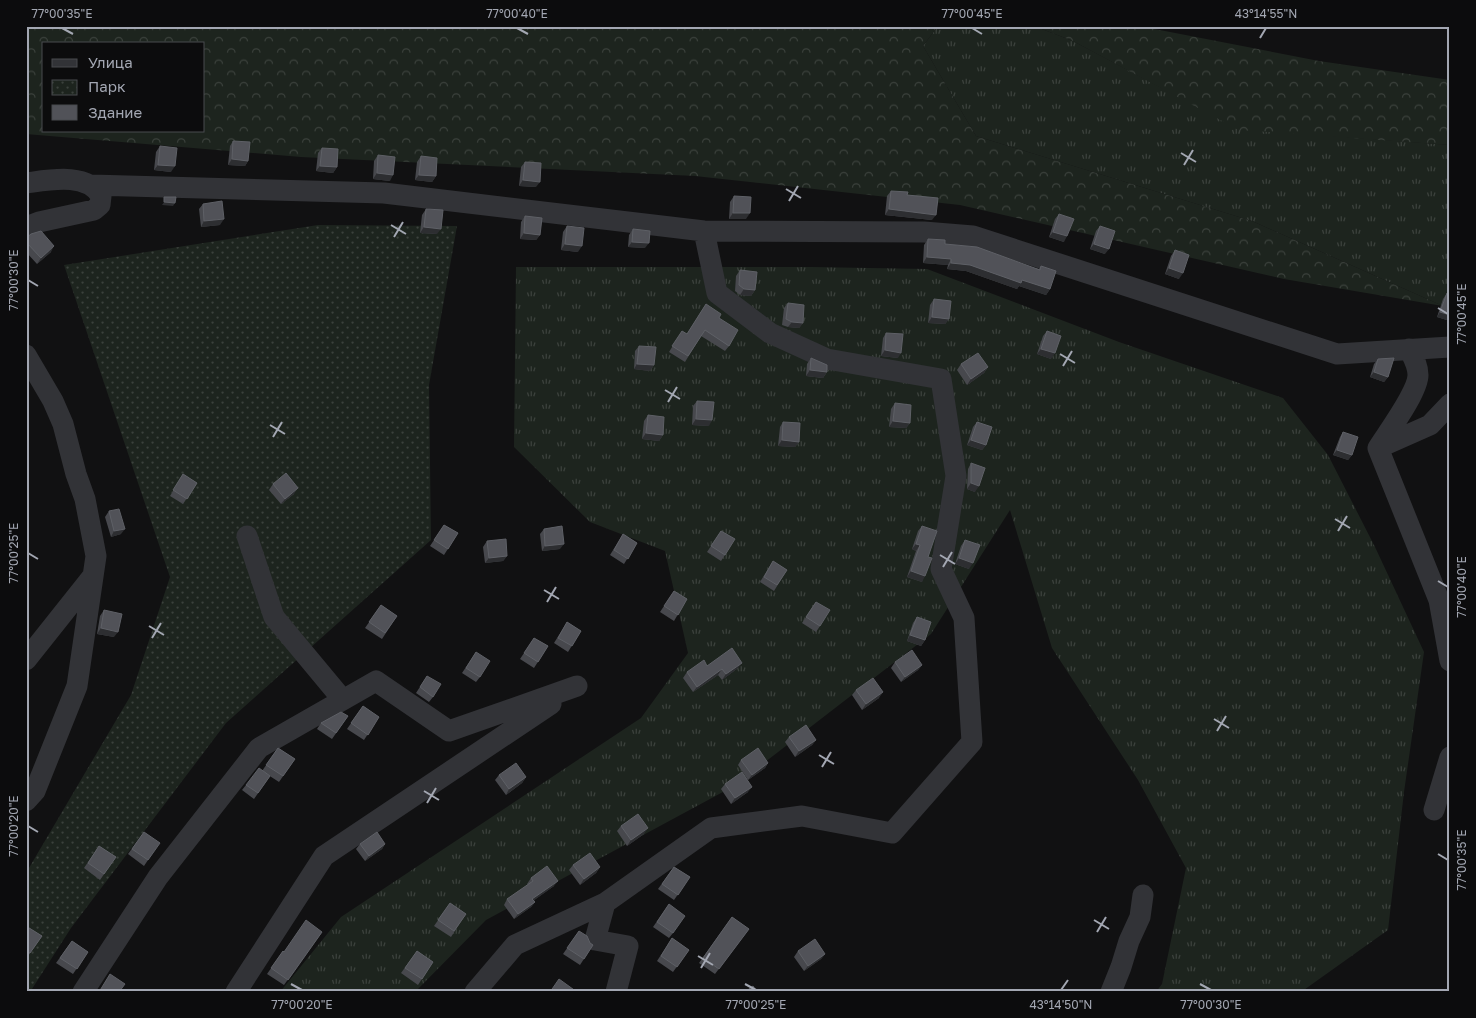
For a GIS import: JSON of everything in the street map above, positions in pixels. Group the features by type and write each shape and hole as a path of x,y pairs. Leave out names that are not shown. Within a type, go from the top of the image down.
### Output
{"lane":[{"path":"26,183 62,178 91,185 384,193 704,231 924,232 973,236 1337,354 1409,348 1450,347"},
{"path":"26,227 39,222 94,210 100,205 101,196 98,190 91,185"},
{"path":"475,992 515,945 605,903 710,828 802,816 892,833 972,742 964,618 941,569 956,476 941,379 827,359 770,334 717,293 704,231"},
{"path":"1378,448 1408,403 1418,377 1416,363 1409,348"},
{"path":"26,355 53,401 63,424 87,508 96,556 77,686 35,792 26,801"},
{"path":"1378,448 1430,425 1450,404"},
{"path":"1378,448 1438,600 1450,661"},
{"path":"247,536 274,618 343,700"},
{"path":"26,660 94,575"},
{"path":"83,992 158,877 259,748 376,681 449,731 577,686 324,856 236,992"},
{"path":"1434,810 1450,757"},
{"path":"1111,992 1129,941 1140,917 1143,895"},
{"path":"605,903 595,940 628,946 616,992"}],"green space":[{"path":"26,26 938,26 923,46 976,136 1252,221 1443,306 1284,279 960,205 695,176 301,157 26,134"},
{"path":"938,26 1034,26 1073,41 1239,129 1450,145 1450,306 1443,306 1252,221 976,136 923,46"},
{"path":"1034,26 1139,26 1319,61 1450,80 1450,145 1239,130 1073,41"},
{"path":"318,225 457,226 429,385 431,540 226,723 71,928 30,992 26,992 26,873 131,695 170,577 64,265"},
{"path":"516,267 927,269 1119,342 1283,398 1328,455 1375,547 1424,652 1404,792 1388,930 1301,992 1156,992 1162,984 1186,868 1138,780 1052,648 1010,510 931,634 734,786 486,920 415,992 280,992 341,917 641,718 688,653 665,551 590,522 514,447"}],"building":[{"path":"233,141 250,142 248,161 232,159"},
{"path":"160,146 177,148 175,166 158,165"},
{"path":"322,148 338,149 337,167 320,166"},
{"path":"378,155 395,157 393,175 377,173"},
{"path":"421,156 437,158 436,176 419,175"},
{"path":"525,162 541,163 540,182 523,180"},
{"path":"891,191 908,192 907,195 938,198 936,215 889,209"},
{"path":"734,196 751,197 750,213 733,213"},
{"path":"164,197 176,197 175,203 164,202"},
{"path":"222,201 224,219 204,221 203,204"},
{"path":"426,209 443,210 441,229 424,227"},
{"path":"1059,214 1074,219 1067,236 1053,232"},
{"path":"525,216 542,218 540,235 524,233"},
{"path":"567,226 584,228 582,246 565,244"},
{"path":"1100,226 1115,231 1109,249 1094,244"},
{"path":"633,229 650,231 649,243 632,242"},
{"path":"41,231 54,246 41,258 26,242 26,238 31,234"},
{"path":"928,239 945,240 945,244 977,247 1040,270 1041,266 1056,271 1050,289 1022,280 1021,283 970,265 951,263 951,259 927,257"},
{"path":"1175,250 1189,255 1183,273 1169,268"},
{"path":"740,270 757,272 755,290 744,289 739,285"},
{"path":"1447,293 1450,294 1450,315 1440,312"},
{"path":"934,299 951,301 949,319 932,317"},
{"path":"788,303 804,305 803,323 792,322 786,319"},
{"path":"706,304 721,314 719,318 738,330 729,346 705,330 688,356 672,346 682,331 687,334"},
{"path":"1047,331 1061,336 1055,353 1041,349"},
{"path":"886,333 903,334 901,353 885,350"},
{"path":"639,346 656,347 654,365 637,364"},
{"path":"978,353 988,367 971,379 961,364"},
{"path":"811,358 827,365 827,372 810,370"},
{"path":"1394,358 1388,377 1374,372 1378,359"},
{"path":"697,401 714,402 712,420 696,419"},
{"path":"895,403 911,405 910,423 893,421"},
{"path":"648,415 664,417 663,435 646,433"},
{"path":"783,422 800,423 799,442 782,440"},
{"path":"977,422 992,427 986,445 971,440"},
{"path":"1343,432 1358,437 1352,455 1337,450"},
{"path":"971,463 985,468 979,486 971,483"},
{"path":"286,473 298,488 285,499 273,484"},
{"path":"183,474 197,483 187,499 173,490"},
{"path":"119,509 125,529 114,531 109,511"},
{"path":"444,525 458,533 448,549 434,540"},
{"path":"562,526 564,544 545,546 544,529"},
{"path":"922,526 937,531 928,557 932,558 925,576 911,571 920,545 916,544"},
{"path":"721,531 735,539 725,555 711,546"},
{"path":"623,534 637,543 628,559 614,550"},
{"path":"506,539 507,556 489,558 487,541"},
{"path":"965,540 980,545 973,563 959,558"},
{"path":"773,561 787,570 777,585 764,577"},
{"path":"674,591 687,599 678,615 664,606"},
{"path":"816,602 830,610 820,626 806,617"},
{"path":"381,605 397,616 385,633 369,622"},
{"path":"104,610 122,614 118,632 101,628"},
{"path":"917,617 931,622 925,640 910,635"},
{"path":"567,622 581,631 572,646 558,638"},
{"path":"534,638 548,646 538,662 524,653"},
{"path":"732,648 742,663 726,674 722,669 697,687 687,672 704,660 707,666"},
{"path":"912,650 922,665 905,677 895,662"},
{"path":"476,652 490,661 480,677 466,668"},
{"path":"427,676 441,684 433,697 420,687"},
{"path":"873,678 883,692 866,704 856,690"},
{"path":"363,706 379,717 368,735 351,723"},
{"path":"341,712 348,716 336,733 321,723"},
{"path":"806,725 816,740 799,751 789,737"},
{"path":"278,748 295,759 283,776 266,765"},
{"path":"758,748 768,763 752,775 741,760"},
{"path":"516,763 526,777 509,789 499,775"},
{"path":"259,768 270,776 258,793 246,785"},
{"path":"742,772 752,787 735,798 725,784"},
{"path":"638,814 648,828 631,840 621,826"},
{"path":"144,832 160,843 148,860 132,849"},
{"path":"377,832 385,844 369,856 360,844"},
{"path":"99,846 116,857 104,874 88,863"},
{"path":"590,853 600,867 584,879 573,865"},
{"path":"547,866 558,881 532,899 535,902 518,914 507,899 533,881 531,878"},
{"path":"674,867 690,877 678,895 662,884"},
{"path":"450,903 466,914 454,931 438,920"},
{"path":"669,904 685,916 673,933 657,922"},
{"path":"732,917 749,929 719,969 703,958"},
{"path":"306,920 322,932 288,980 271,968"},
{"path":"26,926 42,936 30,953 26,951"},
{"path":"579,931 587,936 593,945 584,959 567,948"},
{"path":"672,938 689,950 677,967 661,956"},
{"path":"815,939 825,954 808,966 798,951"},
{"path":"72,941 88,952 77,969 60,958"},
{"path":"417,951 433,962 422,979 405,968"},
{"path":"110,974 125,984 119,992 99,992"},
{"path":"559,979 577,992 550,992"},
{"path":"753,986 757,992 745,992"}]}
